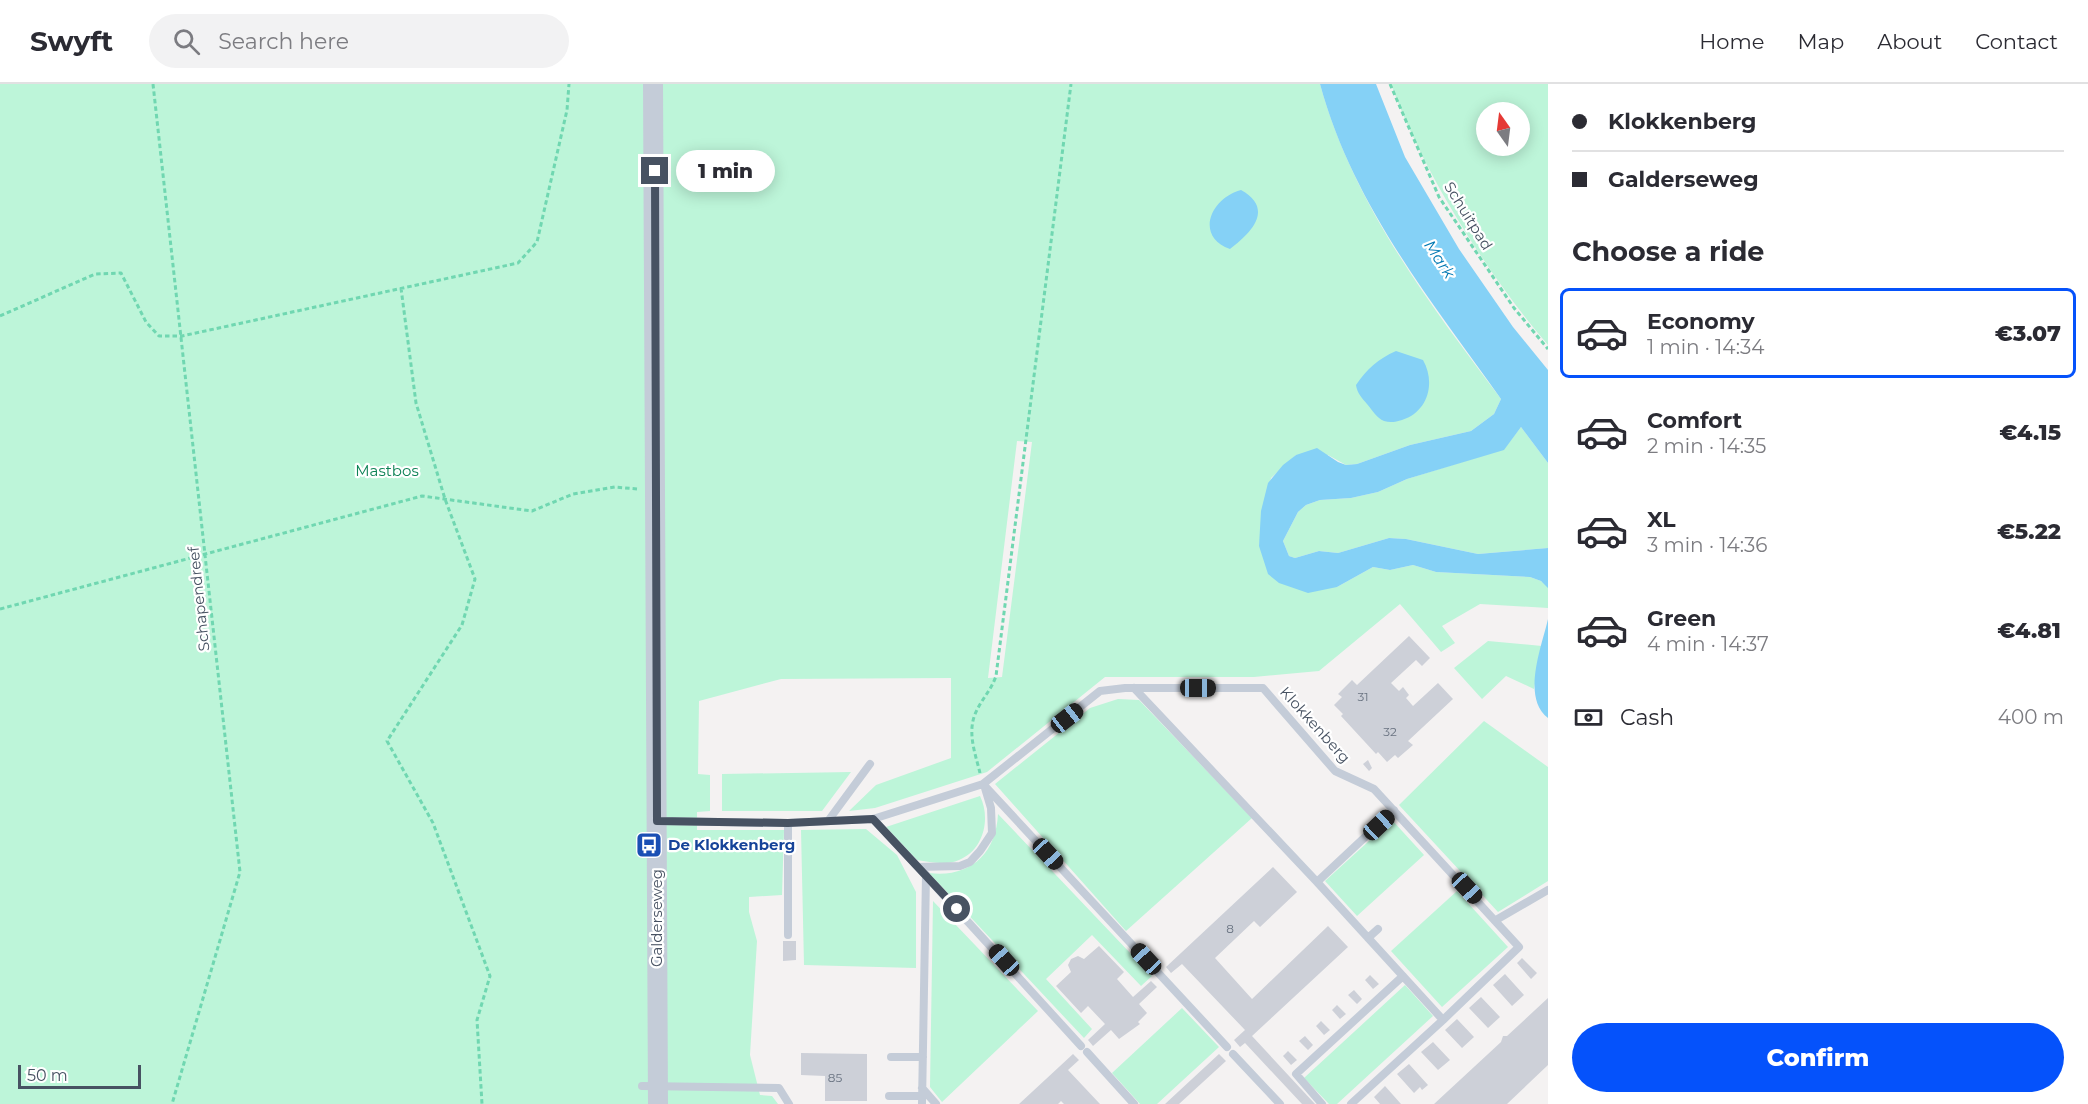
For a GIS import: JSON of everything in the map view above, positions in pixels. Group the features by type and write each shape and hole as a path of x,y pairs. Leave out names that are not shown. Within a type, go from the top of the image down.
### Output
{"street":[{"name":"Galderseweg","path":"652,1092 657,821 653,84"}],"lane":[{"name":"Klokkenberg","path":"657,821 788,823 873,819 983,784 1100,691 1134,688 1263,687 1335,771 1374,789 1519,947 1351,1104"},
{"path":"1134,688 1443,1020"},
{"path":"828,821 870,764"},
{"path":"918,867 948,869 960,866 970,862 980,851 992,833 991,808 983,784"},
{"path":"983,784 1227,1047"},
{"path":"1317,882 1394,810"},
{"path":"873,819 1134,1104"},
{"path":"788,823 788,935"},
{"path":"922,1096 926,875"},
{"path":"1496,920 1548,890"},
{"path":"1368,938 1378,929"},
{"path":"1322,1104 1296,1074 1403,976"},
{"path":"1233,1054 1280,1104"},
{"path":"891,1057 923,1057"},
{"path":"652,1092 779,1088 789,1104"},
{"path":"889,1096 922,1096 936,1104"}],"path":[{"name":"Schapendreef","path":"153,84 240,872 172,1104"},
{"path":"0,316 95,274 121,273 146,322 159,336 182,336 518,262 537,242 567,110 568,84"},
{"path":"983,784 972,741 974,718 992,690 996,676 1071,84"},
{"name":"Schuitpad","path":"1390,84 1439,197 1514,308 1548,349"},
{"path":"401,288 416,403 445,499 475,579 462,625 387,741 433,823 490,976 477,1020 482,1104"},
{"path":"0,609 422,496 532,511 583,492 615,487 654,489"}],"green space":[{"name":"Mastbos","path":"0,84 1320,84 1334,128 1373,210 1420,288 1501,399 1494,414 1471,431 1410,445 1357,464 1346,465 1328,455 1296,455 1271,478 1259,546 1337,587 1373,567 1390,570 1413,565 1436,572 1530,577 1541,581 1548,587 1548,608 1480,604 1442,626 1455,643 1441,652 1400,604 1319,671 1254,677 1105,677 987,772 875,808 849,811 876,785 951,758 951,678 781,679 699,701 698,774 710,775 710,811 697,812 697,830 784,830 782,895 749,897 749,912 757,941 750,1055 760,1095 772,1096 778,1104 0,1104","holes":["1017,441 1032,442 1002,677 988,678"]},
{"path":"1391,84 1548,84 1548,345 1502,287 1480,254 1420,152"},
{"path":"1521,427 1548,463 1548,548 1478,554 1406,539 1389,538 1338,553 1319,551 1295,558 1289,556 1283,541 1298,512 1306,505 1320,500 1351,498 1378,492 1407,479 1504,449"},
{"path":"1488,641 1542,646 1534,689 1506,676 1482,699 1454,668"},
{"path":"1118,699 1139,700 1252,818 1126,931 995,784 1090,708"},
{"path":"1484,721 1548,767 1548,881 1498,912 1399,805"},
{"path":"851,772 822,811 722,811 722,774"},
{"path":"980,796 985,823 980,841 968,855 954,862 938,863 917,860 886,827"},
{"path":"998,814 1152,976 1141,986 1092,935 1046,979 1092,1029 1084,1038 929,873 956,872 978,861 992,841"},
{"path":"1392,820 1424,855 1357,916 1325,881"},
{"path":"866,829 897,855 916,892 916,968 804,965 801,830"},
{"path":"1457,891 1508,947 1442,1007 1391,951"},
{"path":"933,901 1038,1011 942,1102 930,1087"},
{"path":"1405,985 1433,1016 1337,1104 1329,1104 1304,1078"},
{"path":"1182,1008 1219,1047 1157,1104 1140,1104 1112,1073"}],"water":[{"name":"Mark","path":"1320,84 1376,84 1405,157 1459,249 1513,327 1548,370 1548,463 1521,427 1504,450 1407,479 1378,492 1351,498 1320,500 1306,505 1298,512 1283,541 1289,556 1295,558 1319,551 1338,553 1389,538 1406,539 1478,554 1548,548 1548,588 1541,581 1530,577 1436,572 1413,565 1390,570 1373,567 1337,587 1308,593 1279,583 1268,574 1259,546 1261,511 1268,483 1283,465 1296,455 1317,448 1338,462 1346,465 1357,464 1410,445 1471,431 1494,414 1501,399 1421,287 1373,210 1334,128"},
{"path":"1241,190 1257,205 1258,213 1252,228 1230,249 1219,243 1212,235 1211,218 1222,201 1230,194"},
{"path":"1396,351 1423,360 1429,378 1429,387 1423,404 1411,416 1388,422 1381,420 1375,414 1360,395 1356,385 1373,365"},
{"path":"1548,619 1548,718 1540,709 1535,685 1538,657"}],"building":[{"path":"1409,636 1430,658 1422,666 1416,660 1391,683 1399,691 1403,687 1409,695 1406,698 1413,706 1438,683 1453,699 1408,741 1413,745 1398,758 1395,755 1387,762 1378,752 1376,754 1341,716 1343,714 1334,705 1342,697 1338,694 1352,680 1357,685"},
{"path":"1368,760 1372,768 1369,771 1363,764"},
{"path":"1273,867 1297,892 1260,927 1254,921 1215,958 1252,999 1328,926 1348,947 1252,1036 1315,1104 1302,1104 1245,1043 1240,1047 1234,1040 1245,1030 1182,964 1171,973 1166,967"},
{"path":"783,941 796,941 796,960 783,961"},
{"path":"1099,946 1124,972 1117,979 1133,997 1151,981 1157,987 1139,1004 1147,1013 1138,1022 1140,1024 1119,1039 1111,1030 1093,1046 1088,1040 1105,1024 1088,1006 1081,1013 1056,986 1071,972 1068,965 1071,959 1078,956 1084,959"},
{"path":"1522,958 1537,973 1531,979 1517,963"},
{"path":"1505,974 1524,995 1512,1006 1493,985"},
{"path":"1370,975 1379,984 1373,989 1365,980"},
{"path":"1354,990 1362,999 1357,1004 1348,995"},
{"path":"1481,997 1500,1017 1488,1028 1469,1008"},
{"path":"1548,998 1548,1065 1507,1104 1434,1104 1501,1042 1503,1036 1507,1036"},
{"path":"1337,1005 1346,1014 1340,1019 1332,1010"},
{"path":"1457,1019 1474,1037 1462,1048 1445,1030"},
{"path":"1321,1021 1330,1030 1324,1035 1316,1026"},
{"path":"1305,1036 1313,1045 1308,1050 1299,1041"},
{"path":"1433,1042 1450,1060 1438,1070 1421,1052"},
{"path":"1288,1051 1297,1060 1291,1065 1283,1056"},
{"path":"801,1053 867,1054 867,1101 825,1101 825,1076 801,1075"},
{"path":"1073,1054 1079,1060 1068,1070 1100,1104 1064,1104 1061,1101 1058,1104 1019,1104"},
{"path":"1219,1054 1226,1061 1179,1104 1165,1104"},
{"path":"1409,1064 1428,1085 1422,1090 1420,1087 1414,1093 1397,1074"},
{"path":"1385,1086 1401,1104 1380,1104 1374,1097"}],"place":[{"name":"De Klokkenberg","path":"649,845"}],"route":[{"path":"655,171 654,489 657,821 788,823 873,819 957,909"}]}
